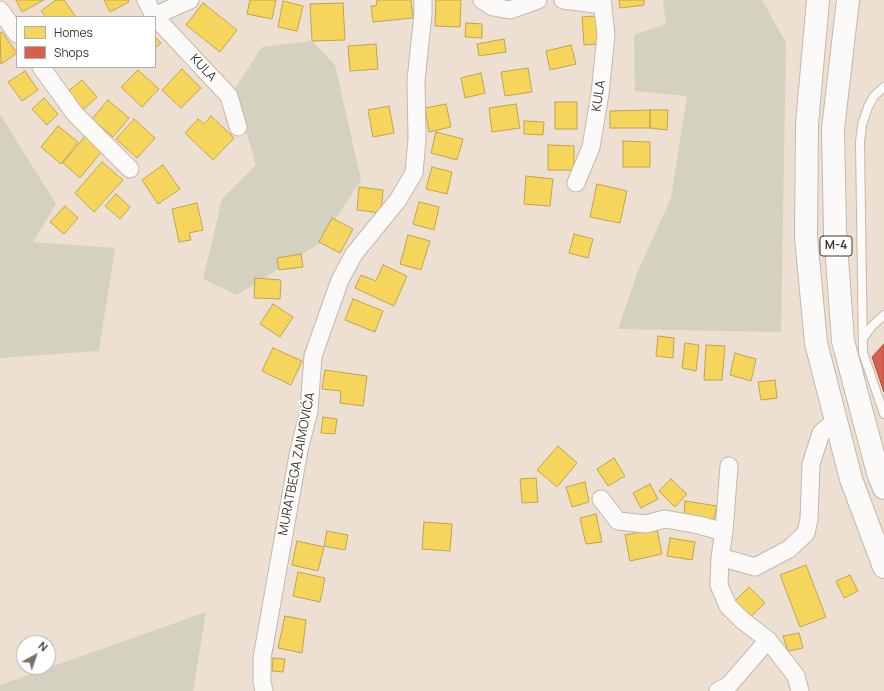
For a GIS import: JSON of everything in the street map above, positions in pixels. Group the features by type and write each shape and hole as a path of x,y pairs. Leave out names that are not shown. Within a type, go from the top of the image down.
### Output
{"main road":[{"name":"M-4","path":"818,0 807,124 806,237 816,343 851,479 884,567"},
{"name":"M-4","path":"848,0 833,129 835,231 843,341 878,473 884,488"}],"street":[{"name":"KULA","path":"146,0 154,16"},
{"path":"156,16 190,0"},
{"name":"MURATBEGA ZAIMOVIĆA","path":"264,691 262,682 262,658 299,450 309,411 313,356 340,280 354,254 398,200 414,173 417,139 416,80 423,14 423,0"},
{"path":"482,0 493,7 510,10 538,0"},
{"name":"KULA","path":"563,0 602,3 606,34 600,94 591,147 576,183"},
{"path":"0,10 16,33"},
{"name":"KULA","path":"156,19 229,96 238,127"},
{"path":"42,68 75,114 130,169"},
{"path":"720,557 755,567 789,549 806,533 809,519 811,464 821,433 835,420"},
{"path":"729,466 724,532 720,557 719,585 728,606 742,620 768,640 796,676 800,691"},
{"path":"601,499 618,521 646,524 665,519 698,525 724,532"},
{"path":"718,691 728,685 768,640"}],"lane":[{"path":"884,87 874,96 868,107 862,125 860,142 864,337 863,353 884,414"},
{"path":"864,337 872,326 884,315"}],"shaded area":[{"path":"663,0 762,0 786,43 781,332 618,329 638,271 671,198 687,96 635,91 634,35 666,24"},
{"path":"312,41 335,65 361,180 320,243 237,295 203,279 222,199 256,165 234,90 262,47"},
{"path":"0,114 56,204 33,242 115,248 99,351 0,358"},
{"path":"206,612 193,691 0,691 0,685 28,675 56,675 56,665"}],"building: Homes":[{"path":"16,0 44,0 22,12"},
{"path":"56,0 64,0 75,16 45,16 41,11"},
{"path":"104,0 128,0 129,2 110,12"},
{"path":"250,0 276,0 272,19 247,14"},
{"path":"377,0 411,0 413,18 373,22 371,6 376,6"},
{"path":"436,0 461,0 460,27 435,26"},
{"path":"619,0 644,0 644,5 620,8"},
{"path":"283,1 303,6 297,31 278,27"},
{"path":"203,3 237,30 220,52 186,25"},
{"path":"343,3 345,40 312,41 310,4"},
{"path":"597,16 599,44 584,45 582,17"},
{"path":"466,23 482,24 482,38 465,37"},
{"path":"2,32 16,52 16,54 1,64 0,33"},
{"path":"156,38 161,43 156,47"},
{"path":"504,39 506,52 479,56 477,44"},
{"path":"376,44 378,69 350,71 348,46"},
{"path":"571,45 576,64 550,70 546,51"},
{"path":"528,68 532,92 505,96 501,72"},
{"path":"182,69 201,88 181,108 162,90"},
{"path":"138,70 159,89 142,107 121,87"},
{"path":"25,71 38,90 22,101 8,82"},
{"path":"481,73 485,93 465,98 461,78"},
{"path":"82,80 97,97 82,111 66,93"},
{"path":"44,98 58,114 47,125 32,109"},
{"path":"108,100 129,118 113,137 92,119"},
{"path":"555,102 577,102 577,129 555,129"},
{"path":"446,104 451,127 429,132 425,108"},
{"path":"516,104 520,128 492,132 489,108"},
{"path":"389,106 394,133 373,137 368,110"},
{"path":"650,110 650,128 610,128 610,111"},
{"path":"650,110 668,110 667,130 650,128"},
{"path":"211,116 234,138 213,160 185,133 198,119 204,124"},
{"path":"134,119 155,138 137,158 116,139"},
{"path":"524,121 544,122 543,135 524,134"},
{"path":"58,126 78,142 61,164 41,147"},
{"path":"436,132 463,139 457,160 431,153"},
{"path":"86,135 103,150 80,178 63,163"},
{"path":"623,141 650,142 650,167 623,167"},
{"path":"548,145 574,146 574,170 548,170"},
{"path":"102,162 123,180 94,212 75,193"},
{"path":"163,165 180,189 158,204 142,180"},
{"path":"432,167 452,172 447,194 426,189"},
{"path":"526,176 553,179 550,206 524,204"},
{"path":"597,184 627,191 620,223 590,217"},
{"path":"359,187 383,190 381,213 357,210"},
{"path":"116,194 130,207 120,219 105,206"},
{"path":"419,202 439,207 434,230 413,224"},
{"path":"197,203 203,230 189,233 191,240 179,242 172,209"},
{"path":"65,206 78,218 64,234 50,222"},
{"path":"332,218 353,229 340,253 319,242"},
{"path":"574,234 593,239 588,258 569,253"},
{"path":"408,235 430,241 421,270 400,264"},
{"path":"301,254 303,267 279,270 277,258"},
{"path":"383,265 407,276 394,306 355,288 361,275 376,281"},
{"path":"255,278 281,280 280,299 254,298"},
{"path":"353,299 383,311 375,332 345,320"},
{"path":"273,304 293,317 280,337 260,324"},
{"path":"658,336 674,338 673,358 656,356"},
{"path":"685,343 699,345 696,371 682,368"},
{"path":"706,345 725,346 722,380 704,380"},
{"path":"273,348 302,361 291,385 262,371"},
{"path":"735,353 756,359 751,381 730,375"},
{"path":"325,370 367,376 363,406 340,403 341,391 322,389"},
{"path":"775,380 777,398 761,400 758,382"},
{"path":"323,417 337,419 335,434 321,433"},
{"path":"558,446 577,463 557,487 537,470"},
{"path":"614,458 625,476 608,486 597,469"},
{"path":"536,478 538,502 522,503 520,479"},
{"path":"671,479 687,494 675,507 659,491"},
{"path":"585,482 589,502 572,507 566,487"},
{"path":"650,484 658,499 641,508 633,493"},
{"path":"685,501 717,506 713,522 684,517"},
{"path":"596,514 602,542 586,544 580,518"},
{"path":"424,522 452,524 450,551 422,549"},
{"path":"657,529 662,554 630,561 625,535"},
{"path":"327,531 348,535 345,550 324,546"},
{"path":"670,538 695,542 692,560 667,556"},
{"path":"297,541 324,547 318,571 292,565"},
{"path":"806,565 826,617 800,627 780,575"},
{"path":"298,572 325,578 320,602 293,596"},
{"path":"850,575 858,591 844,598 836,581"},
{"path":"749,587 765,603 750,617 734,602"},
{"path":"285,616 306,620 302,653 278,648"},
{"path":"799,633 803,648 788,651 783,636"},
{"path":"273,658 285,659 283,672 272,671"}],"building: Shops":[{"path":"884,344 884,392 872,357"}]}
